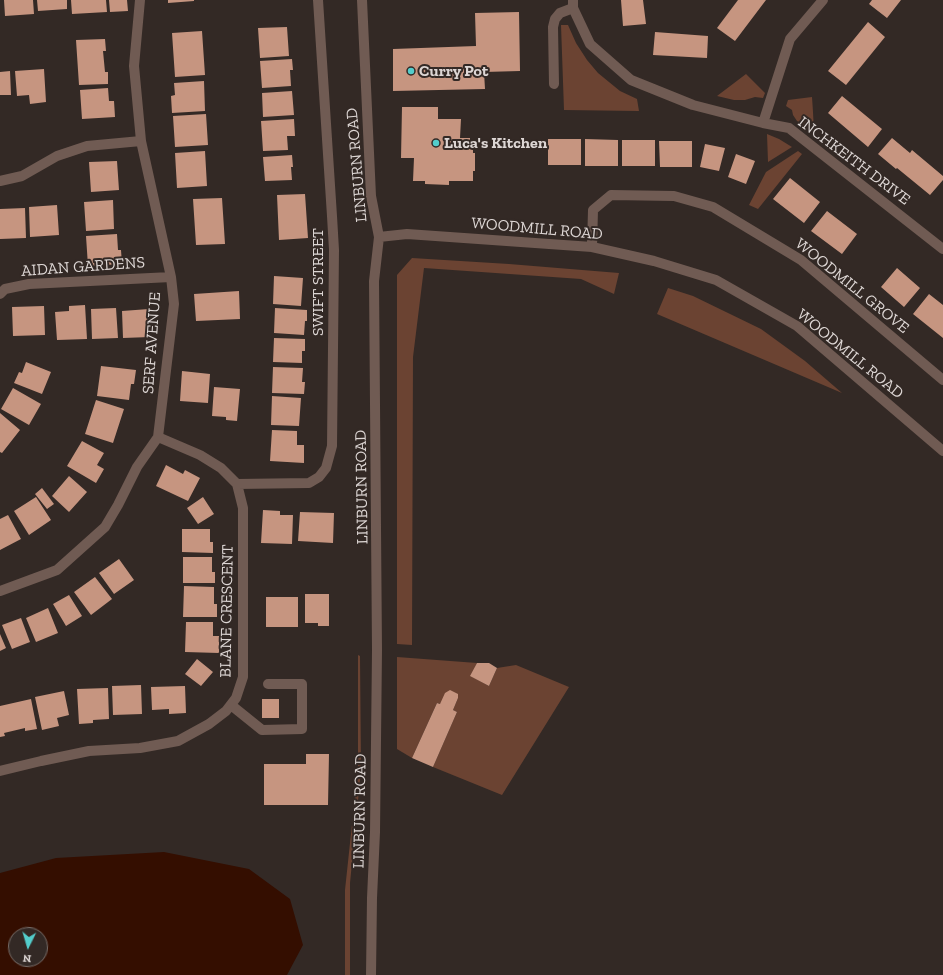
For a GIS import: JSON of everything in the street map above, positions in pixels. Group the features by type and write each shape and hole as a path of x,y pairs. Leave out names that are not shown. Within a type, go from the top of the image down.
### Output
{"street":[{"name":"SERF AVENUE","path":"0,591 57,570 105,526 118,506 138,467 158,437 174,304 171,277 141,141 134,66 140,0"},
{"name":"SWIFT STREET","path":"237,484 309,483 319,477 326,468 332,446 333,230 318,0"},
{"name":"LINBURN ROAD","path":"362,0 371,196 379,237 374,281 377,650 376,832 372,898 371,975"},
{"path":"763,123 790,39 823,0"},
{"path":"554,84 554,23 555,19 560,13 573,4"},
{"name":"INCHKEITH DRIVE","path":"573,4 590,44 631,80 693,105 789,128 943,249"},
{"path":"0,181 22,176 58,156 87,146 141,141"},
{"name":"WOODMILL GROVE","path":"592,247 594,210 611,195 674,196 713,207 801,260 943,380"},
{"name":"WOODMILL ROAD","path":"379,237 407,234 592,247 654,261 716,280 797,326 941,445"},
{"name":"AIDAN GARDENS","path":"0,294 5,289 29,284 171,277"},
{"path":"158,437 200,455 221,468 237,484"},
{"name":"BLANE CRESCENT","path":"0,771 89,751 140,748 178,741 209,724 226,711 231,705 236,698 243,677 243,508 237,484"},
{"path":"231,705 262,730 302,729 302,684 268,684"}],"shaded area":[{"path":"561,25 568,25 576,43 598,73 620,91 637,99 639,111 564,110"},
{"path":"746,74 765,93 763,98 755,97 745,100 734,100 717,96"},
{"path":"812,97 814,132 797,121 792,110 786,106 788,100"},
{"path":"767,134 779,139 792,147 768,162"},
{"path":"798,151 802,154 758,209 749,205 766,172"},
{"path":"412,258 619,273 614,294 581,279 424,268 413,357 412,645 397,644 397,275"},
{"path":"668,288 693,296 761,329 805,361 842,393 657,314"},
{"path":"358,655 360,656 361,770 350,883 350,975 345,975 345,890 358,768"},
{"path":"397,657 477,663 471,676 489,686 497,668 516,665 569,687 502,795 433,767 457,712 453,710 458,694 440,704 437,703 412,758 397,749"},
{"path":"164,852 249,869 290,899 303,945 287,975 0,975 0,873 56,858"}],"building":[{"path":"4,0 33,0 34,14 5,16"},
{"path":"37,0 67,0 67,9 38,11"},
{"path":"71,0 106,0 107,12 72,14"},
{"path":"109,0 127,0 128,11 110,12"},
{"path":"168,0 194,0 194,1 168,3"},
{"path":"621,0 643,0 646,24 623,26"},
{"path":"738,0 766,0 735,41 717,28"},
{"path":"872,0 901,0 887,18 869,4"},
{"path":"519,12 520,71 484,72 485,89 393,91 393,49 476,46 475,13"},
{"path":"868,22 885,37 846,85 828,71"},
{"path":"287,27 289,56 260,58 258,28"},
{"path":"202,31 205,75 175,77 172,33"},
{"path":"655,32 708,36 707,58 653,55"},
{"path":"105,39 106,51 103,51 105,72 108,72 108,84 79,85 76,40"},
{"path":"292,59 293,70 290,70 291,86 262,88 260,61"},
{"path":"44,69 46,102 30,104 29,95 17,96 15,71"},
{"path":"10,71 11,95 0,95 0,72"},
{"path":"204,81 205,111 172,113 171,96 175,95 174,83"},
{"path":"108,88 109,101 114,101 115,117 82,119 80,90"},
{"path":"292,91 294,115 263,117 262,93"},
{"path":"842,96 882,129 868,147 828,113"},
{"name":"Luca's Kitchen","path":"402,107 438,107 438,119 461,119 460,138 470,138 470,149 473,149 473,153 475,153 475,171 473,171 473,181 449,181 449,185 425,184 425,181 413,181 414,158 401,158"},
{"path":"206,114 208,145 175,147 173,116"},
{"path":"294,119 295,136 287,136 288,150 263,151 261,121"},
{"path":"892,138 910,153 912,150 943,176 943,180 930,195 878,154"},
{"path":"548,139 581,139 581,165 548,165"},
{"path":"585,139 618,140 618,166 585,166"},
{"path":"622,140 655,140 655,166 622,166"},
{"path":"659,141 692,141 692,167 660,167"},
{"path":"705,144 725,148 719,171 700,167"},
{"path":"205,151 207,186 177,188 175,153"},
{"path":"736,154 755,161 746,184 728,177"},
{"path":"292,155 292,180 265,181 263,157"},
{"path":"117,161 119,190 91,192 89,162"},
{"path":"790,178 820,202 804,223 773,199"},
{"path":"305,194 308,238 279,240 277,195"},
{"path":"222,198 225,244 196,245 193,199"},
{"path":"113,200 114,229 86,231 84,202"},
{"path":"57,205 59,235 30,237 29,207"},
{"path":"25,208 26,238 0,239 0,209"},
{"path":"827,211 857,234 842,254 811,231"},
{"path":"117,234 118,250 121,250 122,264 88,266 86,236"},
{"path":"897,268 920,288 904,307 881,287"},
{"path":"274,276 303,278 301,306 273,304"},
{"path":"239,291 240,319 196,321 194,294"},
{"path":"929,294 943,305 943,338 913,314"},
{"path":"85,305 87,339 57,340 55,312 69,311 69,306"},
{"path":"44,306 45,335 13,336 12,307"},
{"path":"116,308 118,338 92,339 91,309"},
{"path":"275,308 307,310 307,321 305,321 304,335 274,333"},
{"path":"149,309 150,337 123,338 122,311"},
{"path":"274,338 305,339 305,351 302,351 302,363 273,362"},
{"path":"26,362 51,372 42,394 14,383 19,372 22,373"},
{"path":"101,366 136,370 134,384 131,384 129,400 97,396"},
{"path":"273,367 303,368 302,382 305,382 304,394 272,393"},
{"path":"182,371 210,374 208,403 180,401"},
{"path":"214,387 240,389 237,421 226,420 226,417 212,416"},
{"path":"13,388 41,404 29,425 1,409"},
{"path":"272,396 301,398 299,426 271,425"},
{"path":"96,400 124,409 113,443 85,434"},
{"path":"0,413 20,430 2,453 0,452"},
{"path":"272,430 297,431 297,445 304,445 304,463 270,461"},
{"path":"82,441 104,453 97,465 104,469 96,483 67,466"},
{"path":"166,465 183,474 185,470 200,478 188,501 156,486"},
{"path":"69,476 87,492 69,512 52,496"},
{"path":"42,488 54,504 47,509 35,494"},
{"path":"36,497 51,520 29,535 14,511"},
{"path":"203,497 214,514 198,524 187,508"},
{"path":"263,510 280,511 280,515 293,515 292,544 261,543"},
{"path":"300,512 334,513 333,543 298,541"},
{"path":"8,515 21,539 0,550 0,519"},
{"path":"182,529 210,529 210,542 213,542 213,553 182,552"},
{"path":"183,557 212,557 212,572 215,572 215,583 183,583"},
{"path":"119,559 134,580 114,594 99,573"},
{"path":"95,577 112,599 91,615 74,592"},
{"path":"184,586 214,587 214,604 217,604 217,617 183,617"},
{"path":"305,594 329,594 329,626 318,626 318,623 305,623"},
{"path":"69,595 82,616 66,626 53,604"},
{"path":"266,597 298,597 298,627 266,627"},
{"path":"48,608 58,633 36,642 26,618"},
{"path":"21,618 30,642 12,649 2,625"},
{"path":"186,622 213,622 213,636 219,636 219,653 185,652"},
{"path":"0,634 6,648 0,651"},
{"path":"197,659 213,672 201,686 185,674"},
{"path":"477,663 489,663 497,668 489,686 470,676"},
{"path":"141,685 142,714 113,715 112,686"},
{"path":"185,686 186,713 169,714 169,709 152,710 151,687"},
{"path":"108,688 109,719 93,720 93,723 79,724 77,689"},
{"path":"450,690 458,694 453,710 457,712 433,767 412,758 437,703 440,704 445,693"},
{"path":"64,691 69,715 57,718 59,726 42,730 35,697"},
{"path":"31,699 37,729 25,731 25,728 4,733 5,736 0,737 0,706"},
{"path":"262,699 279,699 279,718 262,718"},
{"path":"306,754 329,754 328,805 264,805 264,764 306,764"}],"place":[{"name":"Curry Pot","path":"411,71"},
{"name":"Luca's Kitchen","path":"436,143"}]}
